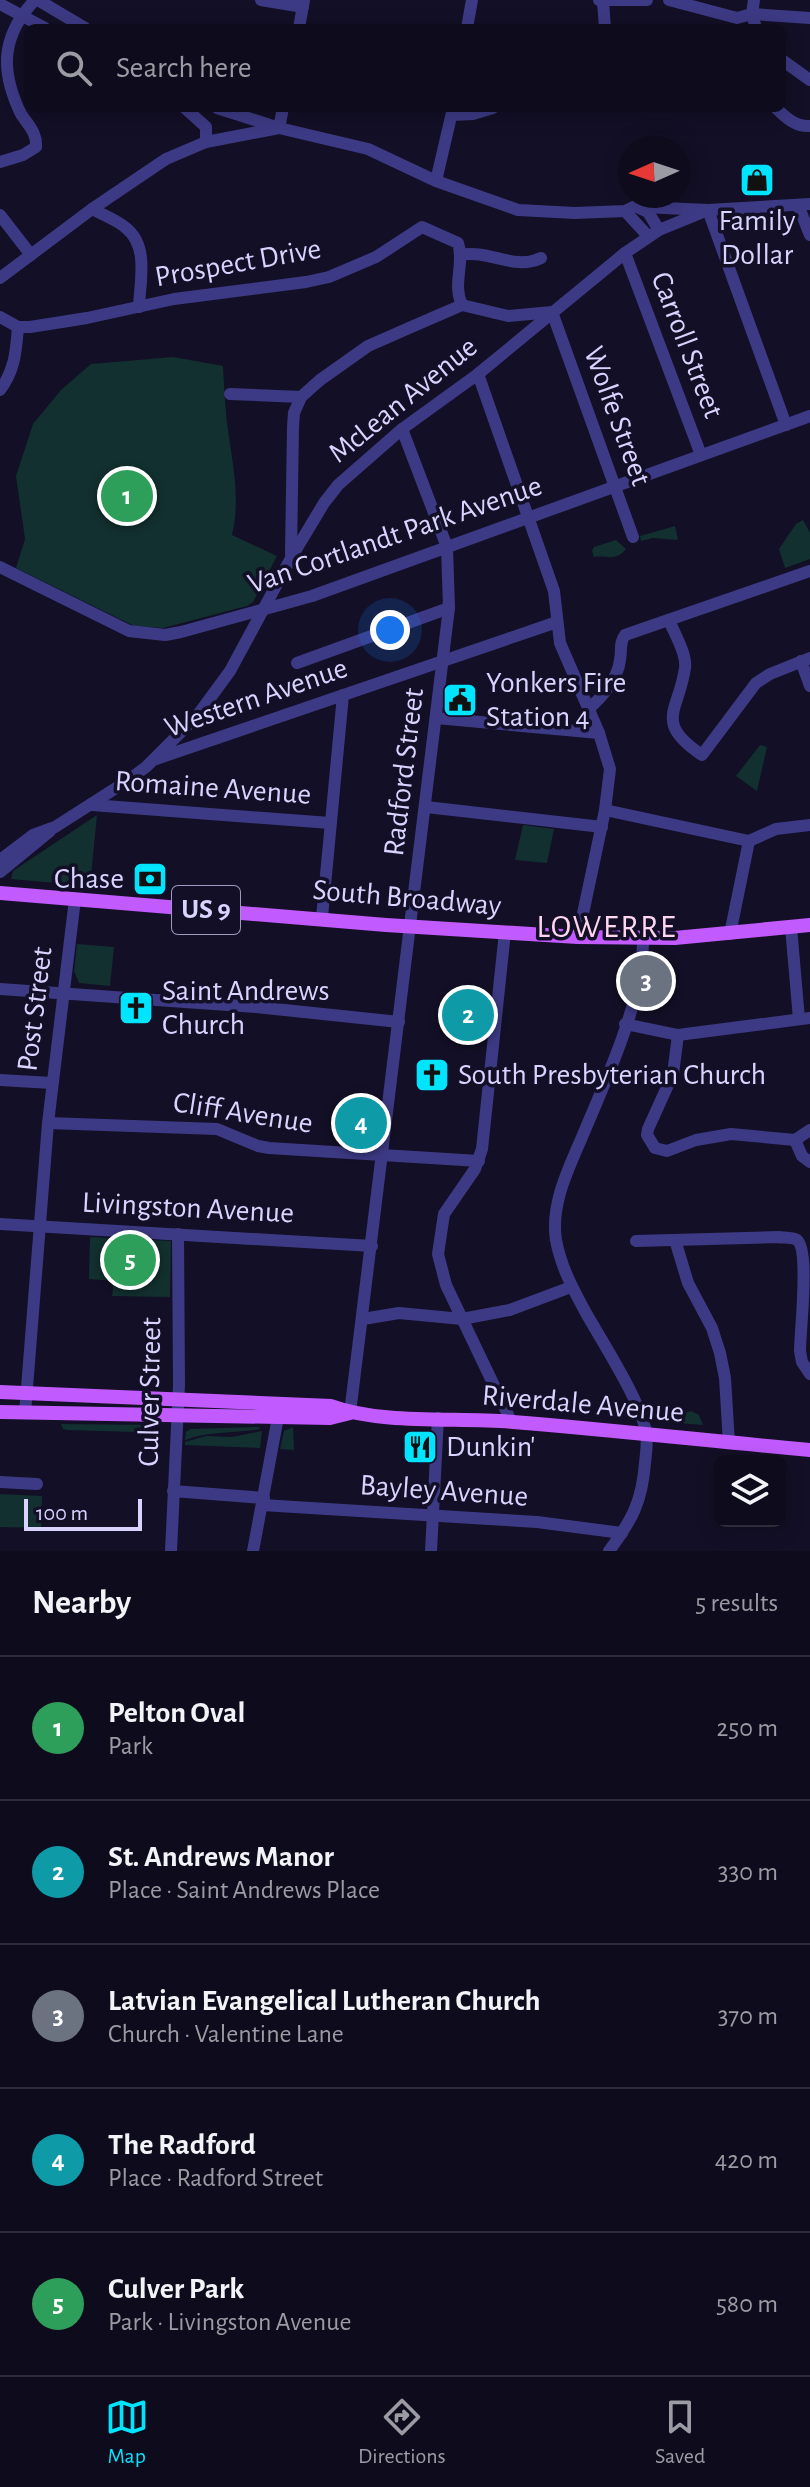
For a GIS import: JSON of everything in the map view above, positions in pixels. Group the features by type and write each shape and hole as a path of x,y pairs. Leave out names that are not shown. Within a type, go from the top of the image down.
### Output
{"main road":[{"name":"South Broadway","path":"0,893 578,937 643,939 810,925"},
{"name":"Riverdale Avenue","path":"0,1392 331,1406 350,1413 511,1421 810,1450"},
{"name":"Riverdale Avenue","path":"0,1412 330,1418 350,1413"}],"street":[{"path":"0,162 36,147 37,137 6,83 4,60 9,35 21,15 36,0 78,24"},
{"path":"261,0 304,3 299,24"},
{"path":"468,24 472,0"},
{"path":"604,24 601,1 647,0"},
{"path":"669,0 737,18 752,14 810,18"},
{"path":"754,0 752,14 755,24"},
{"path":"0,4 38,24"},
{"path":"786,63 810,80"},
{"path":"189,112 206,127 206,142"},
{"path":"229,112 279,128 368,149 436,181 518,210 575,213 630,208 708,210 786,425"},
{"path":"279,128 282,112"},
{"path":"436,181 453,112 480,112"},
{"path":"780,112 790,121 810,126"},
{"path":"0,278 152,167 206,142 279,128"},
{"path":"804,204 810,235"},
{"name":"McLean Avenue","path":"0,872 55,827 92,805 153,760 213,696 291,558 338,485 402,429 478,374 653,233 708,210 804,204"},
{"path":"630,208 648,212 653,233"},
{"path":"92,209 125,227 137,239 142,263 139,307"},
{"path":"0,215 31,255"},
{"name":"Prospect Drive","path":"18,327 73,320 174,299 329,277 376,257 422,227 453,239 460,248 460,255"},
{"path":"462,305 457,287 460,255 473,253 528,265 541,258"},
{"name":"Carroll Street","path":"625,253 701,455"},
{"path":"291,558 293,427 294,413 301,397 368,346 462,305 508,316 552,312"},
{"name":"Wolfe Street","path":"552,312 633,537"},
{"path":"0,317 18,327 15,361 11,375 0,390"},
{"path":"478,374 554,591 560,643 599,733 610,769 602,827 578,937"},
{"path":"230,394 301,397"},
{"name":"Van Cortlandt Park Avenue","path":"0,567 139,634 181,632 312,596 810,416"},
{"name":"Radford Street","path":"350,1413 449,608 447,547 402,429"},
{"path":"588,709 601,698 620,664 621,640 625,635 810,571"},
{"path":"297,663 449,608"},
{"path":"669,620 685,667 671,713 683,742 702,755 756,683 770,674 806,660 810,686"},
{"name":"Western Avenue","path":"153,760 557,622"},
{"path":"322,917 343,695"},
{"path":"436,718 599,733"},
{"name":"Romaine Avenue","path":"92,805 330,823"},
{"path":"426,807 602,827"},
{"path":"605,810 749,841 776,829 810,825"},
{"name":"McLean Avenue","path":"0,860 33,835 55,827"},
{"path":"730,934 749,841"},
{"name":"Post Street","path":"25,1413 48,1123 75,899"},
{"path":"625,1024 678,1035 805,1019 791,927"},
{"path":"505,932 482,1149 479,1161 444,1214 438,1244 442,1275 511,1421"},
{"path":"609,1551 638,1505 644,1475 646,1436 637,1408 563,1268 556,1239 556,1206 625,1024 641,971 643,939"},
{"path":"0,989 254,1007 399,1022"},
{"path":"678,1035 673,1074 648,1129 647,1135 655,1148 667,1151 696,1140 731,1134 795,1140 810,1130"},
{"path":"0,1080 52,1083"},
{"name":"Cliff Avenue","path":"48,1123 217,1129 269,1148 479,1161"},
{"path":"795,1140 802,1156 810,1162"},
{"name":"Livingston Avenue","path":"0,1224 372,1246"},
{"name":"Culver Street","path":"171,1551 178,1399 178,1234"},
{"path":"636,1241 778,1237 797,1240 803,1245 808,1298 800,1351 810,1374"},
{"path":"675,1240 688,1283 712,1328 720,1353 725,1378 729,1443"},
{"path":"363,1319 399,1313 462,1319 510,1310 571,1287"},
{"path":"253,1551 278,1417"},
{"path":"431,1551 438,1418"},
{"path":"0,1482 37,1484"},
{"name":"Bayley Avenue","path":"173,1491 263,1502 537,1522 622,1533"}],"green space":[{"path":"173,357 223,366 236,493 232,535 277,556 253,602 247,606 163,628 134,626 16,568 25,539 16,476 33,424 61,390 91,364"},
{"path":"803,520 810,533 810,559 785,568 779,549 796,524"},
{"path":"675,526 678,540 653,538 641,541 640,536"},
{"path":"616,540 626,549 622,553 615,557 594,557 594,547"},
{"path":"760,745 767,747 757,791 736,776"},
{"path":"97,815 90,886 11,879 13,871"},
{"path":"523,825 554,829 547,863 515,860"},
{"path":"77,944 114,947 110,986 79,983 74,971"},
{"path":"90,1237 171,1241 170,1297 112,1296 114,1281 89,1279"},
{"path":"691,1411 699,1415 703,1425 678,1423 682,1414"},
{"path":"61,1424 156,1425 135,1432 68,1430 63,1429"},
{"path":"293,1427 294,1450 280,1449 284,1431"},
{"path":"190,1429 261,1429 185,1440 186,1432"},
{"path":"262,1431 260,1448 185,1445 185,1442 206,1436 232,1437"},
{"path":"0,1494 42,1496 41,1528 0,1527"}],"place":[{"name":"Family Dollar","path":"757,180"},
{"name":"Pelton Oval","path":"127,496"},
{"name":"Yonkers Fire Station 4","path":"460,700"},
{"name":"Chase","path":"150,879"},
{"name":"Latvian Evangelical Lutheran Church","path":"646,981"},
{"name":"Saint Andrews Church","path":"136,1008"},
{"name":"St. Andrews Manor","path":"468,1015"},
{"name":"South Presbyterian Church","path":"432,1075"},
{"name":"The Radford","path":"361,1123"},
{"name":"Culver Park","path":"130,1260"},
{"name":"Dunkin'","path":"420,1447"}],"district":[{"name":"LOWERRE","path":"607,927"}]}
